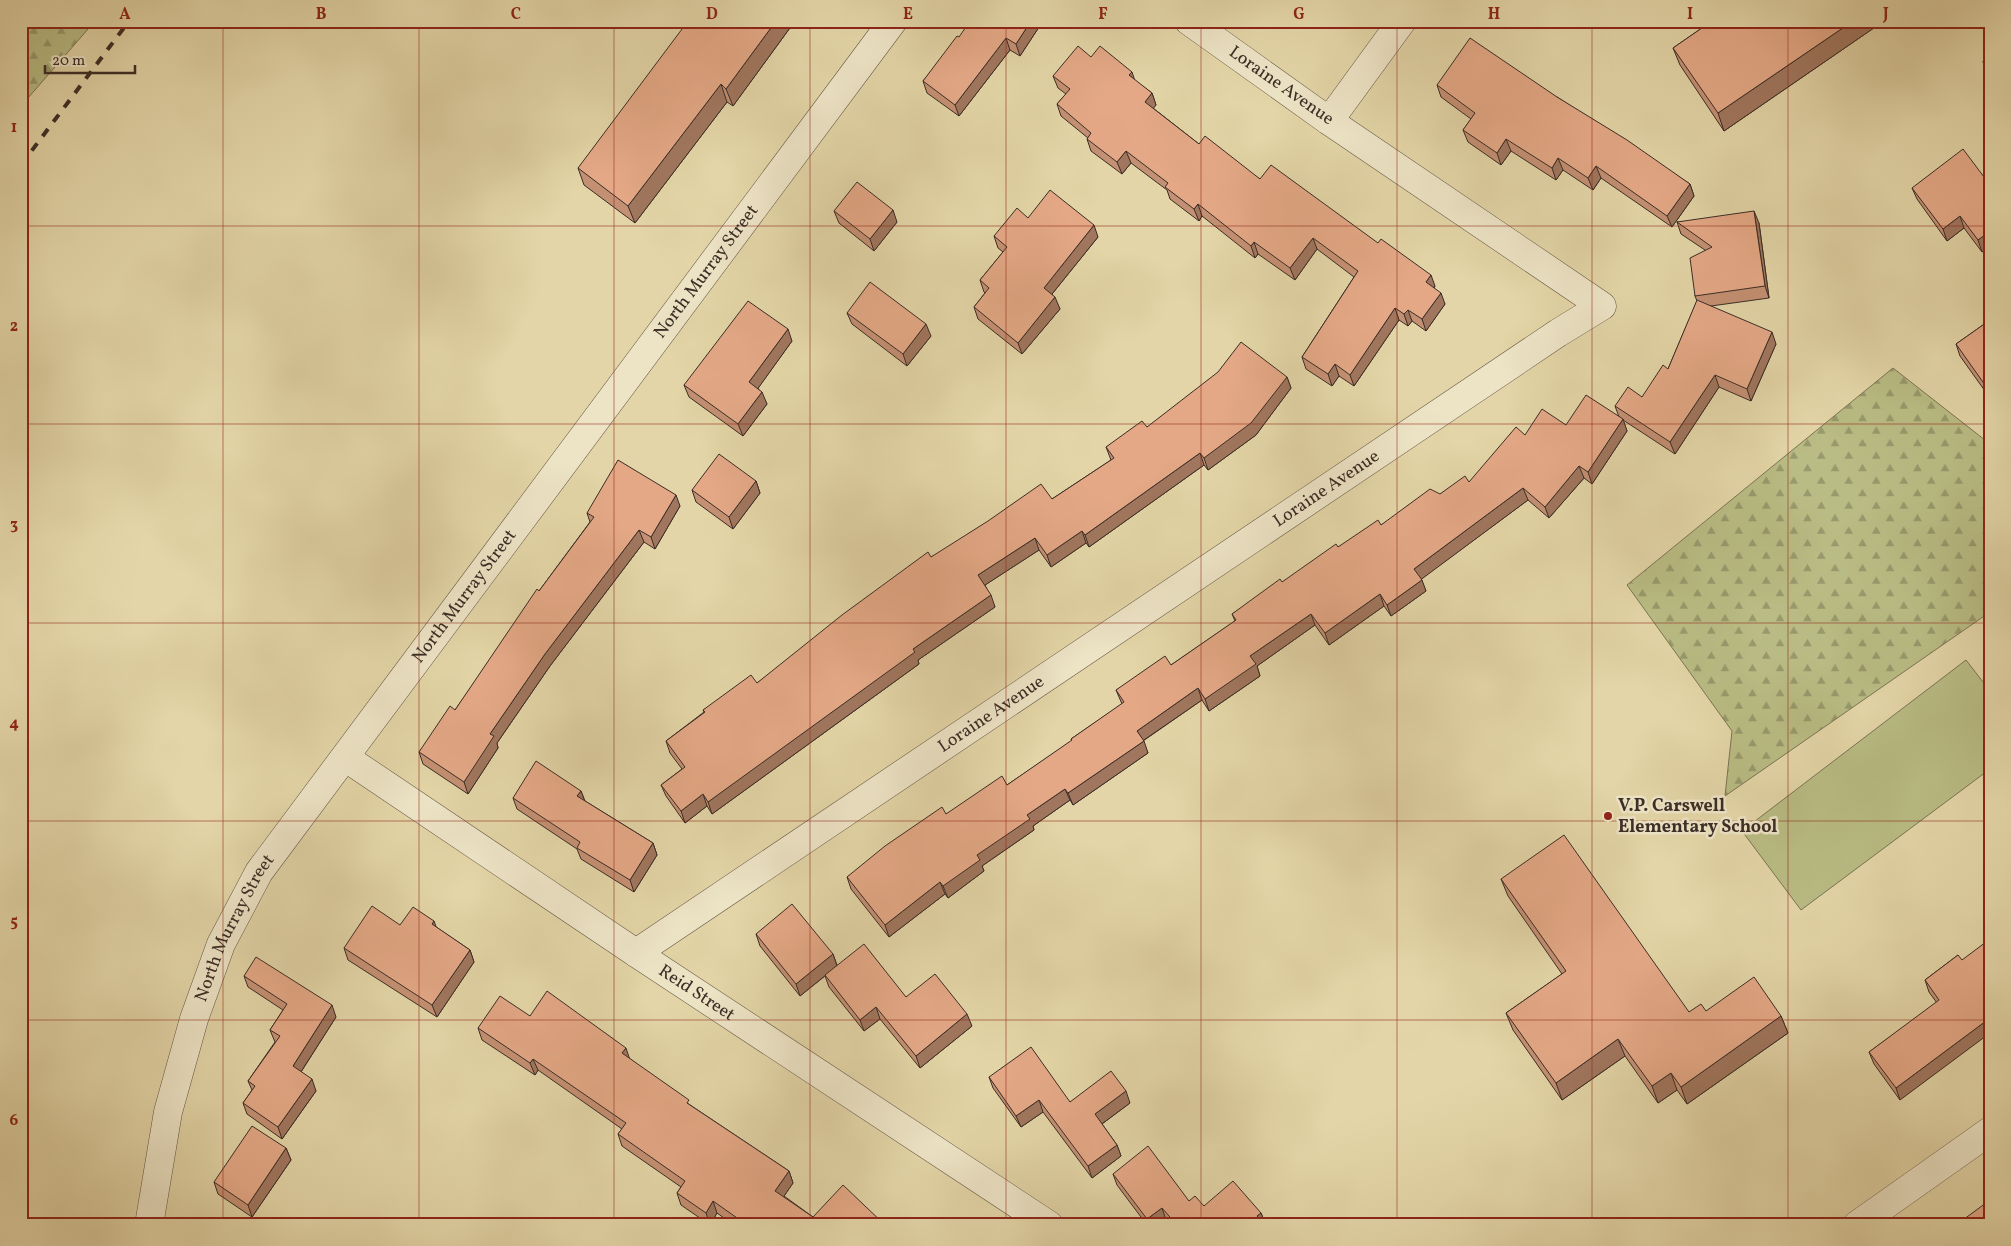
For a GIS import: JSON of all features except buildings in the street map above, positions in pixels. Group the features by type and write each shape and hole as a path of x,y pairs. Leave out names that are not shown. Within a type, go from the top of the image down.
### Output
{"street":[{"name":"North Murray Street","path":"149,1225 168,1112 194,1019 221,944 259,872 346,758 892,21"},
{"name":"Loraine Avenue","path":"636,953 1558,333 1602,306 1329,121 1189,21"},
{"path":"1329,121 1402,21"},
{"name":"Reid Street","path":"346,758 636,953 1049,1225"},
{"path":"1857,1225 1990,1131"}],"green space":[{"path":"21,21 95,21 21,106"},
{"path":"1893,368 1990,444 1990,612 1725,796 1732,731 1627,585"},
{"path":"1966,660 1990,691 1990,769 1801,910 1742,831"}],"railway":[{"path":"21,165 129,21"}],"place":[{"name":"V.P. Carswell Elementary School","path":"1608,816"}]}
